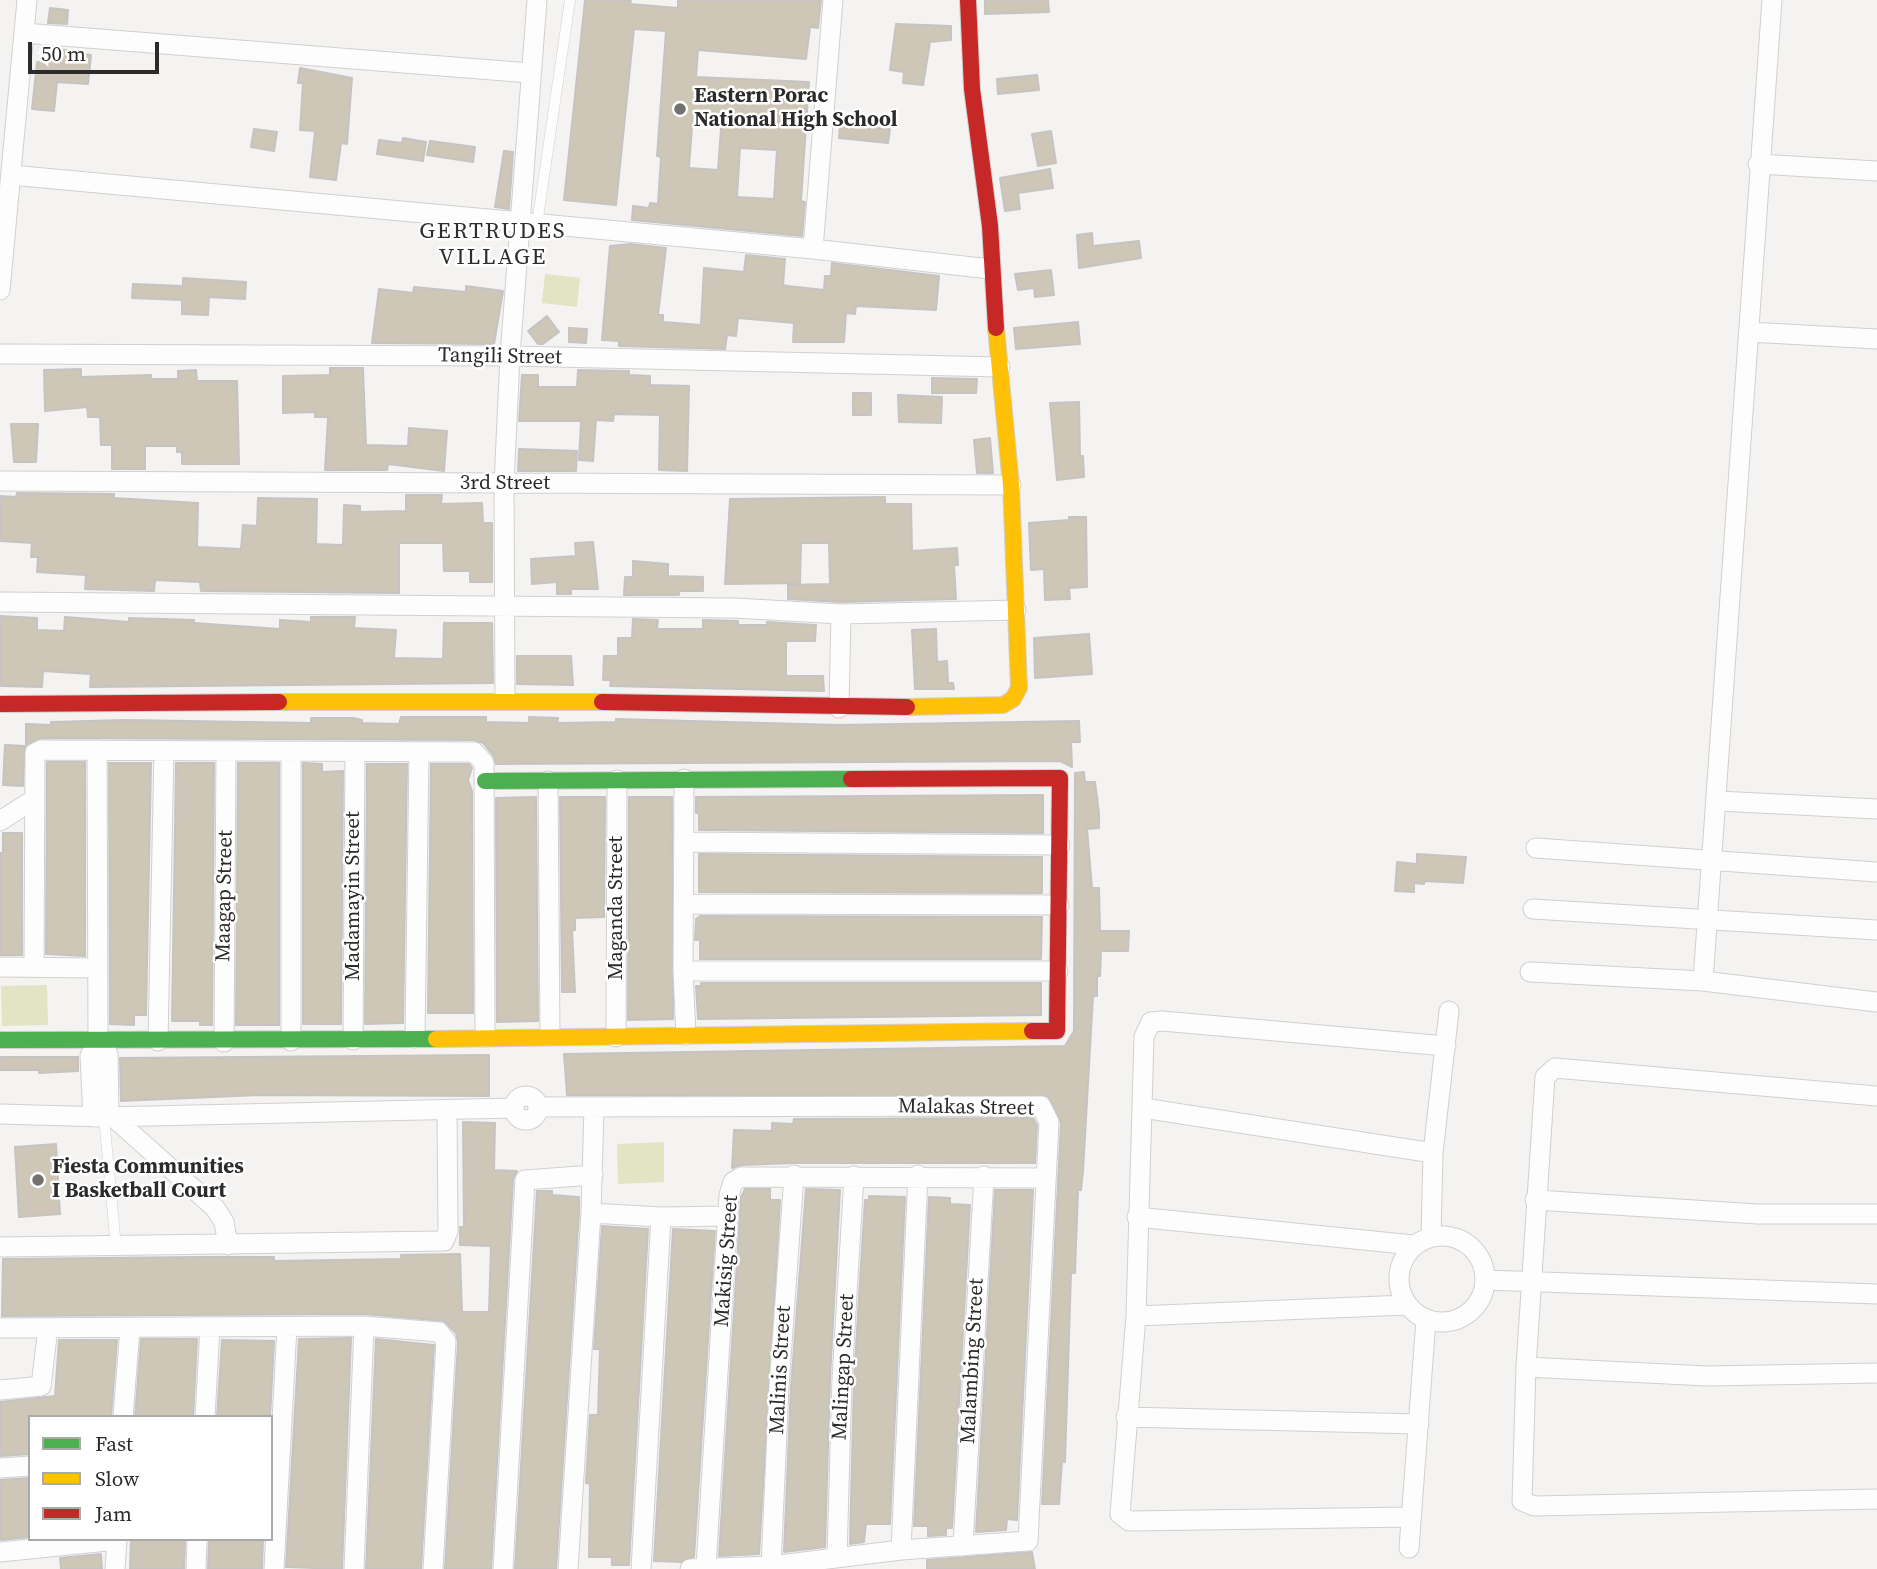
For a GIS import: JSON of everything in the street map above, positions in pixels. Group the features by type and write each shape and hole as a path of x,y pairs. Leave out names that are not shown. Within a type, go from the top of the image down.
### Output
{"street":[{"path":"0,290 27,0"},
{"path":"505,700 504,484 510,356 529,224 530,73 537,0"},
{"path":"813,249 833,0"},
{"path":"0,704 505,700 839,708 1003,705 1013,699 1019,688 1011,485 989,269 990,226 972,89 968,0"},
{"path":"1703,981 1749,332 1758,164 1772,0"},
{"path":"24,33 530,73"},
{"path":"1758,164 1877,171"},
{"path":"10,175 813,249 989,269"},
{"path":"1749,332 1877,339"},
{"name":"Tangili Street","path":"0,354 510,356 1000,367"},
{"name":"3rd Street","path":"0,481 1011,485"},
{"path":"0,601 734,608 841,614 1016,610"},
{"path":"839,708 841,614"},
{"path":"34,967 33,800 35,753 41,750 474,752 484,763 485,781 485,1037"},
{"path":"97,750 98,1039 90,1056 105,1117 215,1208 224,1222 228,1245"},
{"path":"158,1041 164,751"},
{"name":"Maagap Street","path":"224,1042 226,751"},
{"path":"291,751 291,1041"},
{"name":"Madamayin Street","path":"353,1040 355,752"},
{"path":"415,1038 419,752"},
{"path":"0,1040 224,1042 1058,1031 1060,778 485,781"},
{"path":"684,779 683,971 686,1035"},
{"name":"Maganda Street","path":"616,1037 617,780"},
{"path":"548,781 550,1036"},
{"path":"0,821 33,800"},
{"path":"1717,801 1877,809"},
{"path":"684,842 1060,845"},
{"path":"1536,848 1877,872"},
{"path":"685,904 1059,905"},
{"path":"1533,909 1877,930"},
{"path":"0,967 96,968"},
{"path":"683,971 1058,971"},
{"path":"1530,972 1703,981 1877,1002"},
{"path":"1137,1217 1422,1241 1457,1238 1469,1244 1484,1266 1486,1280 1483,1293 1466,1315 1440,1323 1426,1320 1406,1305 1398,1280 1399,1268 1422,1241 1449,1011"},
{"path":"1411,1517 1129,1521 1120,1514 1136,1316 1144,1037 1150,1022 1446,1045"},
{"path":"1877,1096 1555,1068 1545,1077 1535,1200 1522,1501 1534,1506 1877,1499"},
{"name":"Malakas Street","path":"446,1111 513,1108 516,1100 522,1096 536,1099 539,1107 1041,1107 1049,1122 1044,1178 1028,1541 963,1546"},
{"path":"568,1569 591,1213 594,1108"},
{"path":"1143,1108 1433,1153"},
{"path":"0,1114 105,1117 446,1111 448,1231 443,1241 0,1247"},
{"path":"503,1569 526,1180 593,1175"},
{"name":"Makisig Street","path":"698,1568 729,1195 733,1182 741,1177 794,1175 1044,1178"},
{"name":"Malinis Street","path":"771,1566 779,1386 794,1175"},
{"path":"901,1550 918,1175"},
{"name":"Malingap Street","path":"837,1559 842,1379 854,1176"},
{"name":"Malambing Street","path":"963,1546 984,1176"},
{"path":"1535,1200 1758,1214 1877,1214"},
{"path":"591,1213 661,1217 728,1216"},
{"path":"641,1569 661,1217"},
{"path":"1486,1280 1877,1294"},
{"path":"1136,1316 1406,1305"},
{"path":"1409,1548 1426,1320"},
{"path":"354,1569 364,1326"},
{"path":"0,1328 364,1326 429,1329 439,1332 446,1341 433,1569"},
{"path":"205,1415 210,1327"},
{"path":"274,1569 287,1327"},
{"path":"0,1390 41,1386 48,1328"},
{"path":"123,1415 130,1328"},
{"path":"1526,1367 1707,1376 1877,1373"},
{"path":"1126,1417 1419,1424"},
{"path":"0,1468 28,1466"},
{"path":"0,1552 107,1541"},
{"path":"115,1569 117,1541"},
{"path":"196,1569 197,1541"},
{"path":"698,1568 771,1566 901,1550 963,1546"}],"lane":[{"path":"529,224 570,0"},
{"path":"105,1117 116,1247"}],"green space":[{"path":"545,274 580,278 577,307 542,303"},
{"path":"47,985 48,1025 2,1026 1,986"},
{"path":"664,1142 664,1182 618,1184 617,1144"}],"building":[{"path":"585,0 631,0 630,4 678,8 678,0 821,0 818,28 810,27 806,59 698,50 696,77 809,82 801,201 805,202 802,236 632,220 633,206 649,208 650,203 658,204 661,157 657,156 666,31 634,29 616,205 564,200","holes":["693,113 722,115 718,170 689,168","740,148 777,150 774,199 737,197"]},
{"path":"985,0 1048,0 1049,12 985,14"},
{"path":"50,8 68,10 67,24 48,23"},
{"path":"896,24 951,26 951,40 930,42 923,85 903,83 904,72 890,70"},
{"path":"50,47 91,55 88,84 57,82 54,111 32,109 37,62 48,63"},
{"path":"300,68 352,78 347,144 341,143 336,180 310,177 315,131 300,130 303,83 298,83"},
{"path":"1037,75 1039,90 998,94 997,79"},
{"path":"840,124 890,129 888,143 839,138"},
{"path":"254,129 277,132 274,151 251,147"},
{"path":"1051,131 1056,163 1038,166 1032,134"},
{"path":"403,138 426,142 423,161 377,154 379,140 402,143"},
{"path":"430,141 475,147 473,162 427,155"},
{"path":"504,151 513,152 509,209 495,207"},
{"path":"1050,169 1053,188 1018,193 1020,209 1005,211 1000,178"},
{"path":"1092,233 1093,246 1139,241 1141,258 1079,268 1077,235"},
{"path":"630,244 666,248 658,315 663,315 663,322 701,325 704,268 744,272 746,255 785,259 783,285 824,290 825,276 831,276 832,263 939,276 936,310 856,306 855,314 846,313 844,342 793,342 794,323 738,318 736,336 727,335 725,349 619,346 619,341 602,340 610,246"},
{"path":"1051,270 1054,295 1035,297 1034,288 1018,290 1015,274"},
{"path":"183,278 246,282 245,299 209,297 208,315 182,314 182,300 132,298 133,284 183,286"},
{"path":"466,286 503,291 494,344 372,343 379,289 413,293 414,287 466,292"},
{"path":"547,316 559,332 543,344 538,344 528,331"},
{"path":"1078,322 1080,344 1016,349 1014,328"},
{"path":"569,328 587,329 586,343 569,342"},
{"path":"330,368 363,368 366,445 408,446 409,428 447,431 444,471 388,464 387,470 325,470 328,417 315,417 315,412 283,413 283,376 330,375"},
{"path":"81,369 81,377 151,375 151,379 178,379 178,371 196,370 197,381 237,381 239,464 182,464 182,452 177,452 177,446 145,446 145,469 112,469 112,445 101,445 100,417 88,417 87,407 45,411 44,370"},
{"path":"578,370 629,371 629,375 650,376 650,385 689,386 687,471 659,470 660,415 614,414 613,421 596,420 593,461 579,460 581,421 519,421 522,375 538,375 538,387 577,387"},
{"path":"932,378 977,379 976,393 932,393"},
{"path":"853,393 871,393 871,415 853,415"},
{"path":"898,395 942,397 941,423 899,422"},
{"path":"1079,402 1080,456 1083,456 1084,477 1057,480 1050,403"},
{"path":"11,424 38,424 36,462 14,462"},
{"path":"990,438 993,473 977,473 974,440"},
{"path":"519,449 577,451 576,471 518,471"},
{"path":"17,493 114,494 114,498 198,503 197,547 241,549 243,525 257,526 258,498 317,499 316,544 343,545 344,505 360,506 360,512 406,511 406,495 442,495 441,504 482,503 483,523 492,523 492,582 470,582 470,571 444,571 443,543 399,543 399,593 201,591 200,582 155,580 154,591 85,589 86,575 37,572 38,557 31,557 32,543 0,541 0,496 16,497"},
{"path":"885,497 885,504 911,504 912,551 957,548 958,565 954,565 956,599 841,602 788,599 788,585 830,584 829,543 801,543 800,583 725,584 730,499"},
{"path":"1069,517 1086,517 1087,587 1069,588 1070,599 1045,600 1044,569 1031,570 1029,523 1069,520"},
{"path":"593,542 598,589 571,589 571,594 557,594 557,582 532,584 531,559 576,556 575,543"},
{"path":"633,561 668,564 668,576 703,577 703,591 679,591 679,595 624,595 625,577 633,577"},
{"path":"0,616 37,618 37,630 64,631 65,617 129,622 129,618 194,620 194,623 280,629 280,620 311,622 311,617 355,617 354,628 396,630 394,658 443,659 444,623 492,623 493,683 90,687 91,674 43,671 42,687 0,686"},
{"path":"633,619 658,620 657,629 703,629 703,620 738,621 738,625 767,625 767,622 816,625 815,641 786,641 786,676 823,676 824,691 610,686 611,680 603,680 604,656 618,656 618,638 632,638"},
{"path":"936,629 937,662 947,661 948,683 953,683 954,689 915,689 912,630"},
{"path":"1089,634 1092,674 1035,678 1034,638"},
{"path":"517,656 571,656 573,685 517,684"},
{"path":"401,717 486,717 486,722 529,723 529,717 558,718 557,723 616,722 616,719 839,725 1079,721 1080,742 1071,742 1072,767 1060,761 496,764 493,755 483,743 474,740 41,738 26,745 26,724 51,725 51,722 125,720 311,723 311,718 353,718 362,720 362,723 399,724"},
{"path":"5,745 25,746 23,786 3,785"},
{"path":"47,762 85,762 85,956 46,954"},
{"path":"109,763 151,763 146,1015 134,1015 134,1025 110,1024"},
{"path":"176,763 214,763 212,1025 200,1025 200,1021 172,1021"},
{"path":"238,763 279,763 279,1025 236,1025"},
{"path":"303,763 322,764 322,772 343,771 341,1024 303,1024"},
{"path":"367,764 407,764 403,1023 365,1024"},
{"path":"431,764 469,764 472,768 468,780 472,791 473,1013 428,1013"},
{"path":"1084,772 1085,782 1095,782 1099,813 1099,828 1087,829 1092,888 1099,888 1100,931 1129,931 1128,951 1101,951 1097,996 1093,996 1083,1171 1081,1190 1078,1190 1075,1273 1071,1273 1065,1462 1062,1461 1059,1504 1042,1504 1061,1123 1048,1096 567,1095 564,1054 1065,1046 1074,1031 1075,773"},
{"path":"1043,795 1043,833 699,830 699,813 696,813 696,797"},
{"path":"536,797 538,1021 497,1022 496,798"},
{"path":"560,797 605,797 604,917 575,918 575,930 572,930 575,992 562,992"},
{"path":"629,797 672,797 673,1019 628,1020"},
{"path":"3,833 22,833 22,955 0,955 0,853 3,853"},
{"path":"699,854 1042,857 1042,893 699,892"},
{"path":"1417,854 1466,857 1463,883 1424,881 1424,884 1414,883 1414,892 1395,891 1397,862 1417,864"},
{"path":"700,916 1042,917 1041,959 700,959 700,940 695,940 696,919"},
{"path":"701,983 1041,983 1041,1015 698,1019 696,986 701,986"},
{"path":"489,1055 489,1096 260,1095 121,1101 120,1058"},
{"path":"0,1057 78,1057 78,1071 39,1073 39,1070 0,1070"},
{"path":"1033,1118 1037,1125 1035,1163 794,1163 741,1165 732,1168 734,1130 772,1131 772,1123 793,1124 794,1119"},
{"path":"463,1122 495,1123 494,1170 517,1171 513,1179 491,1569 445,1569 458,1342 456,1333 444,1321 364,1314 2,1316 3,1259 274,1257 274,1261 401,1259 401,1255 460,1254 462,1312 489,1312 491,1246 460,1245 460,1227 464,1227"},
{"name":"Fiesta Communities I Basketball Court","path":"56,1144 60,1214 19,1217 15,1147"},
{"path":"745,1189 770,1189 770,1200 780,1200 759,1554 719,1556 741,1197"},
{"path":"806,1189 840,1190 825,1547 784,1552 791,1387"},
{"path":"995,1190 1033,1190 1017,1520 1007,1519 1006,1530 976,1532"},
{"path":"537,1191 552,1191 552,1195 579,1197 579,1212 556,1569 515,1569"},
{"path":"869,1196 905,1197 890,1524 866,1524 864,1542 850,1544 854,1380 865,1200 869,1200"},
{"path":"929,1197 950,1198 950,1204 970,1205 952,1528 946,1528 946,1535 928,1536 928,1526 914,1526"},
{"path":"602,1226 648,1229 629,1565 612,1565 612,1557 589,1557 590,1484 586,1483 590,1415 598,1415 600,1349 594,1349"},
{"path":"673,1229 715,1231 694,1557 681,1562 654,1561"},
{"path":"351,1338 342,1569 286,1567 299,1339"},
{"path":"141,1339 197,1339 193,1415 135,1415"},
{"path":"376,1339 434,1345 421,1569 366,1569"},
{"path":"59,1340 117,1340 111,1415 28,1415 28,1454 0,1456 0,1402 55,1396"},
{"path":"222,1340 274,1341 270,1415 217,1415"},
{"path":"28,1478 28,1537 1,1540 0,1480"},
{"path":"131,1541 185,1541 184,1569 130,1569"},
{"path":"209,1541 263,1541 262,1569 208,1569"},
{"path":"1032,1552 1035,1569 927,1569 927,1560"},
{"path":"101,1554 102,1569 61,1569 60,1558"}],"traffic: fast":[{"path":"485,781 851,779"},
{"path":"0,1040 436,1039"}],"traffic: slow":[{"path":"907,707 1003,705 1013,699 1019,688 1011,485 996,328"},
{"path":"279,702 602,702"},
{"path":"436,1039 1032,1031"}],"traffic: jam":[{"path":"968,0 972,89 990,226 996,328"},
{"path":"0,704 279,702"},
{"path":"602,702 907,707"},
{"path":"851,779 1060,778 1057,1031 1032,1031"}],"place":[{"name":"Eastern Porac National High School","path":"680,109"},
{"name":"Fiesta Communities I Basketball Court","path":"38,1180"}],"district":[{"name":"GERTRUDES VILLAGE","path":"493,245"}]}
